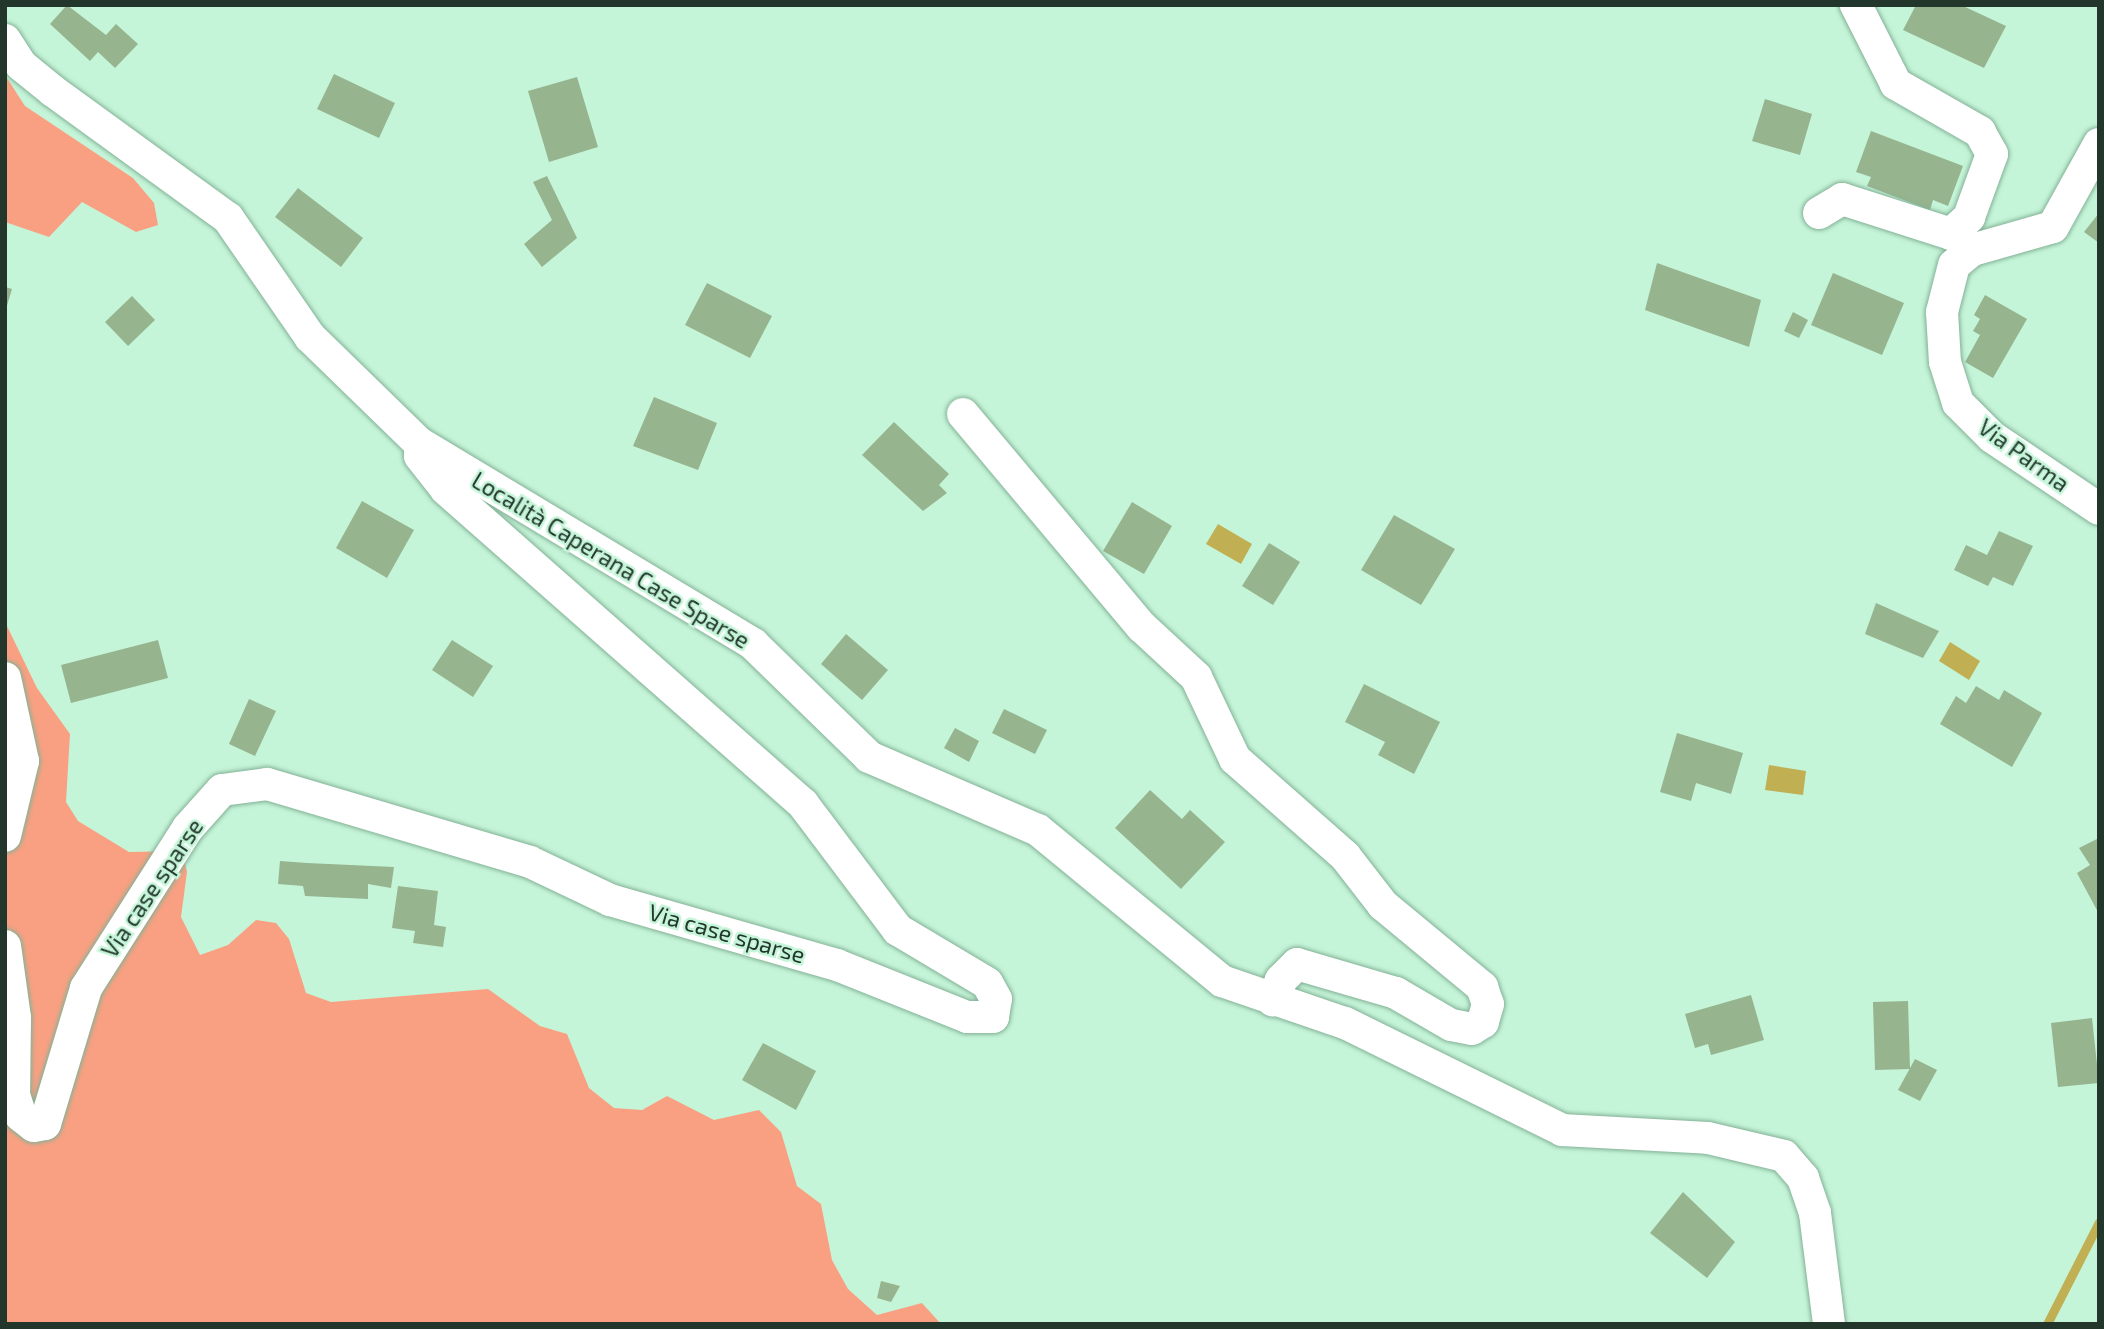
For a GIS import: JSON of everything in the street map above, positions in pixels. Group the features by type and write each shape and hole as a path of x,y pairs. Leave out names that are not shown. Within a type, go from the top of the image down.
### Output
{"street":[{"path":"1819,213 1842,199 1951,234 1969,217 1992,154 1980,132 1896,84 1856,5"},
{"name":"Località Caperana Case Sparse","path":"5,40 21,65 53,91 228,218 310,337 419,443 753,644 869,757 1038,830 1222,981 1345,1023 1562,1130 1709,1138 1784,1156 1803,1178 1815,1213 1829,1324"},
{"name":"Via Parma","path":"2099,144 2053,227 2034,238 1972,250 1954,265 1942,312 1945,362 1958,403 1992,437 2099,509"},
{"path":"963,414 1142,627 1196,677 1235,759 1345,856 1383,905 1482,987 1488,1004 1483,1022 1472,1029 1451,1025 1396,993 1297,964 1281,979 1273,1000"},
{"name":"Via case sparse","path":"5,946 15,1018 14,1095 21,1116 34,1126 46,1124 86,988 188,828 222,790 267,784 530,862 610,900 838,965 968,1017 993,1017 997,1009 988,983 898,930 803,804 446,489 420,456 419,443"},
{"path":"5,678 23,761 5,836"}],"shaded area":[{"path":"5,75 25,106 133,178 154,203 158,225 136,232 82,202 49,237 5,222"},
{"path":"1218,524 1252,544 1241,564 1206,544"},
{"path":"5,622 37,688 70,734 66,802 78,821 129,852 182,851 187,872 181,917 200,955 228,945 256,920 276,923 289,939 306,993 331,1002 488,989 540,1026 567,1034 589,1088 614,1108 642,1110 667,1096 714,1120 759,1110 781,1132 797,1186 821,1204 832,1260 848,1289 877,1315 922,1303 941,1324 5,1324"},
{"path":"1950,642 1980,661 1969,680 1939,661"},
{"path":"1769,765 1806,771 1803,795 1765,790"}],"building":[{"path":"67,5 106,35 116,24 138,44 115,68 98,52 90,61 50,24"},
{"path":"1916,5 1961,5 2006,26 1984,68 1903,30"},
{"path":"334,74 395,103 379,138 317,109"},
{"path":"577,77 598,147 549,162 528,91"},
{"path":"1765,99 1812,114 1800,155 1752,141"},
{"path":"1871,131 1963,166 1948,206 1933,200 1930,210 1867,186 1871,177 1856,172"},
{"path":"547,176 577,238 542,267 524,244 552,220 533,182"},
{"path":"298,188 363,238 341,267 275,217"},
{"path":"2099,213 2099,243 2084,232"},
{"path":"1657,263 1761,300 1749,347 1645,310"},
{"path":"1833,273 1904,303 1882,355 1811,325"},
{"path":"707,283 772,316 750,358 685,325"},
{"path":"5,287 12,289 6,309 5,309"},
{"path":"1985,295 2027,319 1993,378 1965,362 1980,335 1973,331 1980,319 1974,315"},
{"path":"132,296 155,320 128,346 105,322"},
{"path":"1793,312 1808,320 1799,338 1784,331"},
{"path":"654,397 717,423 698,470 633,446"},
{"path":"894,422 949,474 939,485 947,493 923,511 862,455"},
{"path":"362,501 414,530 387,578 336,548"},
{"path":"1132,502 1172,526 1144,574 1103,551"},
{"path":"1394,515 1455,549 1421,605 1361,570"},
{"path":"1999,531 2033,546 2013,586 1993,577 1988,586 1954,570 1966,545 1987,555"},
{"path":"1269,543 1300,562 1273,605 1242,586"},
{"path":"1876,603 1939,631 1923,658 1865,634"},
{"path":"846,634 888,670 862,700 821,664"},
{"path":"158,640 168,678 71,703 61,665"},
{"path":"452,640 493,666 473,697 432,670"},
{"path":"1364,684 1440,722 1414,774 1378,755 1385,742 1345,722"},
{"path":"1976,686 1999,700 2004,690 2042,713 2012,767 1940,724 1956,696 1966,703"},
{"path":"249,699 276,711 255,756 229,744"},
{"path":"1004,709 1047,730 1035,754 992,733"},
{"path":"955,728 979,741 969,762 944,748"},
{"path":"1677,733 1743,753 1731,794 1696,783 1691,801 1660,792"},
{"path":"1150,790 1182,819 1190,810 1225,842 1181,889 1115,828"},
{"path":"2099,838 2099,914 2077,873 2090,865 2079,848"},
{"path":"280,861 394,867 391,888 368,884 368,899 305,896 303,886 278,884"},
{"path":"398,886 438,891 434,925 446,927 443,947 413,943 415,931 392,928"},
{"path":"1751,995 1764,1040 1711,1055 1708,1044 1695,1048 1685,1014"},
{"path":"1908,1001 1910,1069 1875,1070 1873,1002"},
{"path":"2092,1018 2099,1083 2058,1087 2051,1023"},
{"path":"763,1043 816,1071 796,1110 742,1080"},
{"path":"1915,1059 1937,1070 1920,1101 1898,1090"},
{"path":"1683,1192 1735,1242 1707,1278 1650,1233"},
{"path":"881,1281 900,1286 891,1302 877,1298"}],"waterway":[{"path":"2047,1324 2099,1222"}]}
